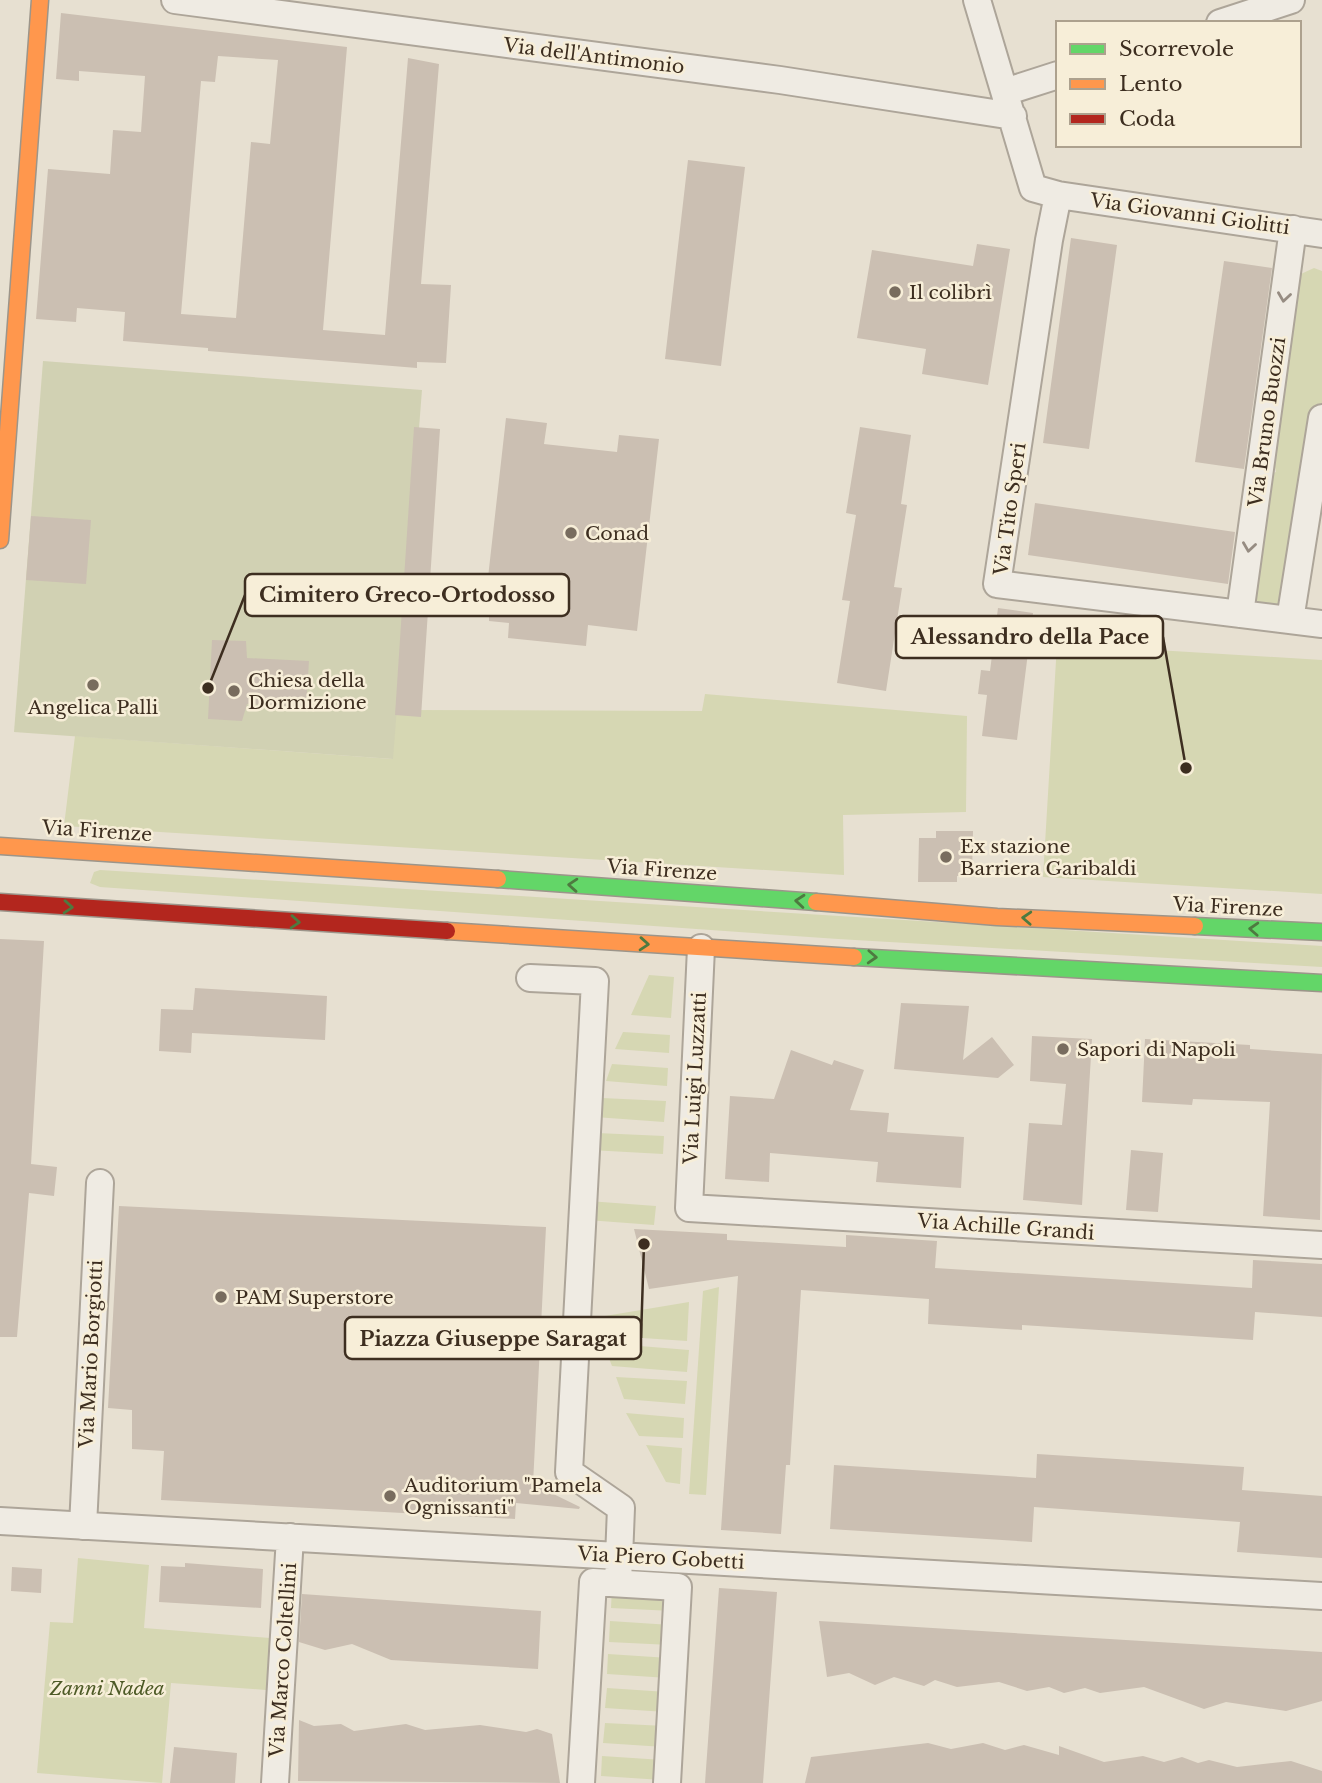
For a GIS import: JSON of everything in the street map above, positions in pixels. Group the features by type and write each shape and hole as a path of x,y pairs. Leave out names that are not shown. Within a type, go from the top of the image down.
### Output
{"main road":[{"path":"0,540 40,0"},
{"name":"Via Firenze","path":"0,846 715,894 997,917 1322,932"},
{"path":"0,902 701,948 1322,983"}],"street":[{"name":"Via dell'Antimonio","path":"176,0 780,80 1009,104"},
{"path":"977,0 1033,188 1058,195"},
{"path":"1226,21 1287,1"},
{"path":"1009,104 1056,76"},
{"name":"Via Giovanni Giolitti","path":"1058,195 1322,234"},
{"name":"Via Tito Speri","path":"1058,195 997,584 1240,614"},
{"name":"Via Bruno Buozzi","path":"1240,614 1293,229"},
{"path":"1290,620 1322,418"},
{"path":"1240,614 1322,624"},
{"name":"Via Luigi Luzzatti","path":"690,1208 701,948"},
{"path":"530,978 595,981 569,1472 621,1508 618,1583"},
{"name":"Via Mario Borgiotti","path":"83,1526 100,1183"},
{"name":"Via Achille Grandi","path":"690,1208 1322,1245"},
{"name":"Via Piero Gobetti","path":"0,1521 1322,1595"},
{"name":"Via Marco Coltellini","path":"275,1783 290,1537"},
{"path":"581,1783 593,1582 678,1587 667,1783"}],"green space":[{"path":"1314,268 1322,271 1322,434 1295,595 1260,621 1237,546 1238,531 1249,521 1270,474 1276,472 1273,458 1290,279"},
{"path":"43,361 422,390 393,759 14,732"},
{"path":"1057,644 1322,660 1322,894 1043,877"},
{"path":"705,694 967,716 966,812 843,815 844,875 64,826 75,736 392,759 396,710 702,711"},
{"path":"100,870 1322,946 1322,967 838,939 100,887 90,883 94,872"},
{"path":"649,975 674,977 671,1018 631,1015"},
{"path":"623,1032 670,1035 669,1053 615,1049"},
{"path":"612,1064 668,1068 667,1086 606,1081"},
{"path":"602,1098 666,1101 664,1122 595,1117"},
{"path":"597,1133 664,1136 663,1154 590,1150"},
{"path":"588,1201 656,1206 654,1225 587,1220"},
{"path":"719,1287 706,1495 689,1494 703,1291"},
{"path":"689,1302 687,1341 598,1335 593,1318"},
{"path":"603,1343 689,1350 687,1372 612,1366"},
{"path":"616,1377 687,1381 685,1404 624,1399"},
{"path":"626,1413 684,1418 683,1438 639,1436"},
{"path":"646,1445 682,1448 680,1484 666,1482"},
{"name":"Zanni Nadea","path":"78,1558 149,1565 144,1628 270,1638 266,1690 171,1683 162,1783 37,1773 50,1622 73,1623"},
{"path":"612,1587 673,1591 672,1611 611,1608"},
{"path":"610,1621 671,1625 670,1645 609,1642"},
{"path":"608,1654 669,1658 668,1678 607,1674"},
{"path":"607,1688 667,1692 666,1712 605,1708"},
{"path":"605,1723 665,1726 664,1747 603,1743"},
{"path":"602,1756 663,1760 662,1780 601,1776"}],"building":[{"path":"61,13 347,47 323,330 385,335 408,58 439,64 421,284 451,285 446,363 417,362 417,368 208,351 208,348 123,341 125,312 77,308 76,322 36,319 48,169 110,174 113,130 141,132 145,76 79,71 79,81 56,79","holes":["218,56 278,60 270,144 251,142 236,318 181,314 201,81 215,82"]},
{"path":"688,160 745,167 721,366 665,359"},
{"path":"1071,238 1117,245 1089,449 1043,443"},
{"path":"977,244 1010,249 988,385 922,374 926,349 857,338 872,250 973,266"},
{"path":"1224,261 1272,268 1244,469 1195,462"},
{"name":"Conad","path":"506,418 547,423 544,444 617,452 619,435 659,439 637,631 588,625 586,646 508,638 509,623 489,621 489,614 484,613"},
{"path":"414,427 440,429 421,717 395,715"},
{"path":"860,427 911,435 901,504 907,505 894,587 902,588 886,691 837,683 850,601 842,600 856,515 846,513"},
{"path":"1035,503 1235,532 1228,584 1028,555"},
{"path":"31,516 91,520 86,584 26,580"},
{"path":"998,608 1033,613 1017,740 982,736 987,695 978,694 981,670 990,671"},
{"path":"212,640 246,641 247,658 309,661 306,707 247,704 242,721 208,719"},
{"name":"Ex stazione Barriera Garibaldi","path":"936,831 973,831 972,876 957,876 957,882 918,882 919,838 936,838"},
{"path":"0,939 44,941 31,1164 57,1167 54,1196 29,1193 17,1337 0,1337"},
{"path":"195,988 327,996 325,1040 192,1033 191,1053 159,1051 161,1009 193,1010"},
{"path":"901,1003 969,1006 963,1060 992,1037 1014,1065 998,1078 894,1069"},
{"path":"1032,1036 1092,1039 1082,1205 1023,1200 1029,1123 1062,1125 1066,1084 1030,1081"},
{"path":"1145,1039 1250,1045 1250,1049 1322,1054 1320,1220 1263,1216 1270,1102 1193,1099 1192,1105 1142,1102"},
{"path":"791,1050 832,1065 834,1060 864,1070 850,1110 889,1113 887,1132 964,1137 961,1188 876,1182 878,1162 770,1153 769,1182 725,1179 730,1096 774,1099"},
{"path":"1131,1150 1163,1153 1158,1212 1126,1210"},
{"path":"119,1206 546,1227 533,1484 580,1507 579,1509 516,1503 515,1519 161,1500 164,1451 132,1449 132,1410 108,1408"},
{"path":"634,1229 727,1234 727,1240 846,1247 846,1235 937,1241 935,1268 1252,1288 1253,1260 1322,1264 1322,1317 1255,1312 1253,1340 1022,1325 1022,1330 928,1324 929,1299 801,1290 790,1465 786,1465 781,1534 721,1530 738,1276 649,1289"},
{"path":"1037,1454 1244,1467 1242,1490 1322,1496 1322,1558 1237,1552 1240,1522 1034,1507 1032,1542 830,1529 834,1465 1036,1478"},
{"path":"185,1563 263,1569 261,1608 159,1602 161,1566 185,1567"},
{"path":"12,1567 42,1569 41,1593 11,1591"},
{"path":"719,1588 777,1592 763,1783 705,1783"},
{"path":"302,1594 541,1611 538,1669 391,1660 352,1644 325,1650 299,1642"},
{"path":"819,1621 1322,1652 1322,1701 1286,1711 1226,1702 1204,1709 1144,1687 1100,1693 1085,1688 1064,1693 1049,1687 1027,1691 999,1682 957,1687 935,1680 924,1686 894,1677 875,1685 849,1673 827,1677"},
{"path":"299,1720 314,1726 341,1724 354,1731 406,1724 425,1730 480,1725 526,1732 537,1729 552,1734 560,1783 298,1781"},
{"path":"928,1743 951,1749 983,1743 1005,1750 1024,1745 1059,1755 1059,1746 1104,1762 1143,1756 1164,1762 1182,1757 1198,1763 1209,1760 1237,1767 1291,1761 1322,1771 1322,1783 805,1783 811,1757"},
{"path":"174,1747 237,1753 235,1783 170,1783"}],"traffic: fast":[{"path":"498,879 816,902"},
{"path":"1195,926 1322,932"},
{"path":"854,957 1322,983"}],"traffic: slow":[{"path":"0,540 40,0"},
{"path":"0,846 498,879"},
{"path":"816,902 997,917 1195,926"},
{"path":"447,931 854,957"}],"traffic: jam":[{"path":"0,902 447,931"}],"place":[{"name":"Il colibrì","path":"895,292"},
{"name":"Conad","path":"571,533"},
{"name":"Angelica Palli","path":"93,685"},
{"name":"Cimitero Greco-Ortodosso","path":"208,688"},
{"name":"Chiesa della Dormizione","path":"234,691"},
{"name":"Alessandro della Pace","path":"1186,768"},
{"name":"Ex stazione Barriera Garibaldi","path":"946,857"},
{"name":"Sapori di Napoli","path":"1063,1049"},
{"name":"Piazza Giuseppe Saragat","path":"644,1244"},
{"name":"PAM Superstore","path":"221,1297"},
{"name":"Auditorium \"Pamela Ognissanti\"","path":"390,1496"}]}
